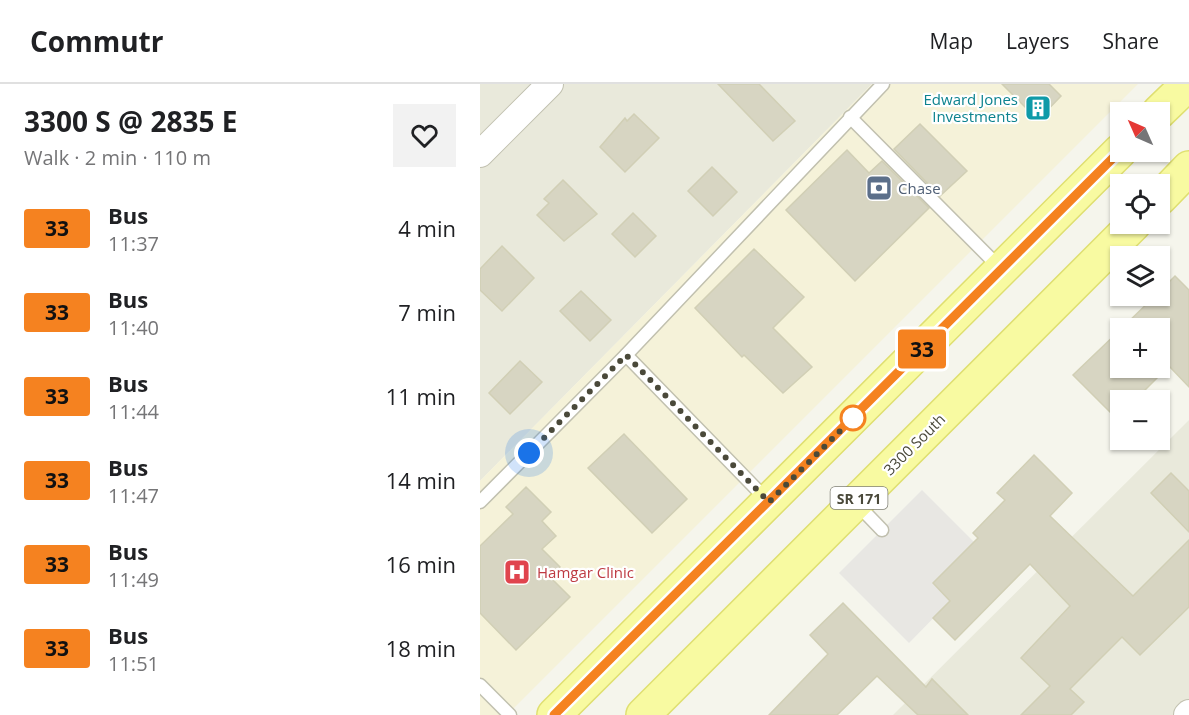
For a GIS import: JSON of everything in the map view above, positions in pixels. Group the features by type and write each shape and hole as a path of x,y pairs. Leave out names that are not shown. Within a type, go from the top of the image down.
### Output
{"main road":[{"path":"1169,102 1188,84"},
{"path":"554,715 1110,161"},
{"path":"1170,188 1189,168"},
{"name":"3300 South","path":"643,715 1124,234"}],"street":[{"path":"480,154 550,84"}],"lane":[{"path":"480,502 626,355 883,84"},
{"path":"850,117 1002,270"},
{"path":"626,355 769,502"},
{"path":"855,503 882,530"},
{"path":"480,685 510,715"}],"shaded area":[{"path":"480,84 872,84 480,481"},
{"path":"872,84 1138,84 1120,102 1110,102 1110,112 507,715 480,715 480,481"},
{"path":"1189,420 1189,715 893,715 1159,450 1170,450 1170,439"},
{"path":"922,490 974,542 950,601 909,643 839,573"}],"building":[{"path":"718,84 759,84 795,121 773,141"},
{"name":"Edward Jones Investments","path":"1002,84 1049,84 1061,96 1038,120"},
{"path":"634,114 659,138 625,172 600,147 625,118 627,121"},
{"path":"920,124 967,171 940,196 894,149"},
{"name":"Chase","path":"847,150 869,173 882,161 929,208 855,281 786,210"},
{"path":"712,167 737,192 713,216 688,191"},
{"path":"563,180 597,214 564,241 537,215 549,203 544,199"},
{"path":"633,213 656,236 635,257 612,234"},
{"path":"502,246 534,278 502,311 480,290 480,269"},
{"path":"754,249 804,297 773,328 812,367 783,393 744,355 742,357 695,308"},
{"path":"1175,276 1189,290 1189,387 1170,367 1170,318 1132,318 1145,306 1170,306 1170,281"},
{"path":"581,291 611,320 590,341 560,311"},
{"path":"1110,340 1110,378 1157,378 1145,390 1110,390 1110,412 1073,375"},
{"path":"520,361 542,382 510,414 489,393"},
{"path":"624,434 687,499 652,533 588,468"},
{"path":"1034,455 1072,493 1050,516 1133,596 1189,540 1189,607 1140,655 1122,637 1070,689 1084,702 1071,715 1021,715 1050,686 1021,658 1070,606 1030,564 955,640 933,618 950,601 933,583 978,538 973,533 1005,500 997,493"},
{"path":"1171,473 1189,491 1189,532 1151,493"},
{"name":"Hamgar Clinic","path":"526,487 551,512 542,521 556,536 542,549 560,567 550,577 570,597 516,650 480,613 480,546 513,514 506,507"},
{"path":"843,603 926,687 932,679 968,715 918,715 877,676 837,715 769,715 828,654 810,635"}],"bus line":[{"name":"33","path":"554,715 1110,161"}],"place":[{"name":"Edward Jones Investments","path":"1038,108"},
{"name":"Chase","path":"879,188"},
{"name":"Hamgar Clinic","path":"517,572"}],"route":[{"path":"529,453 626,355 769,502 853,418"}]}
